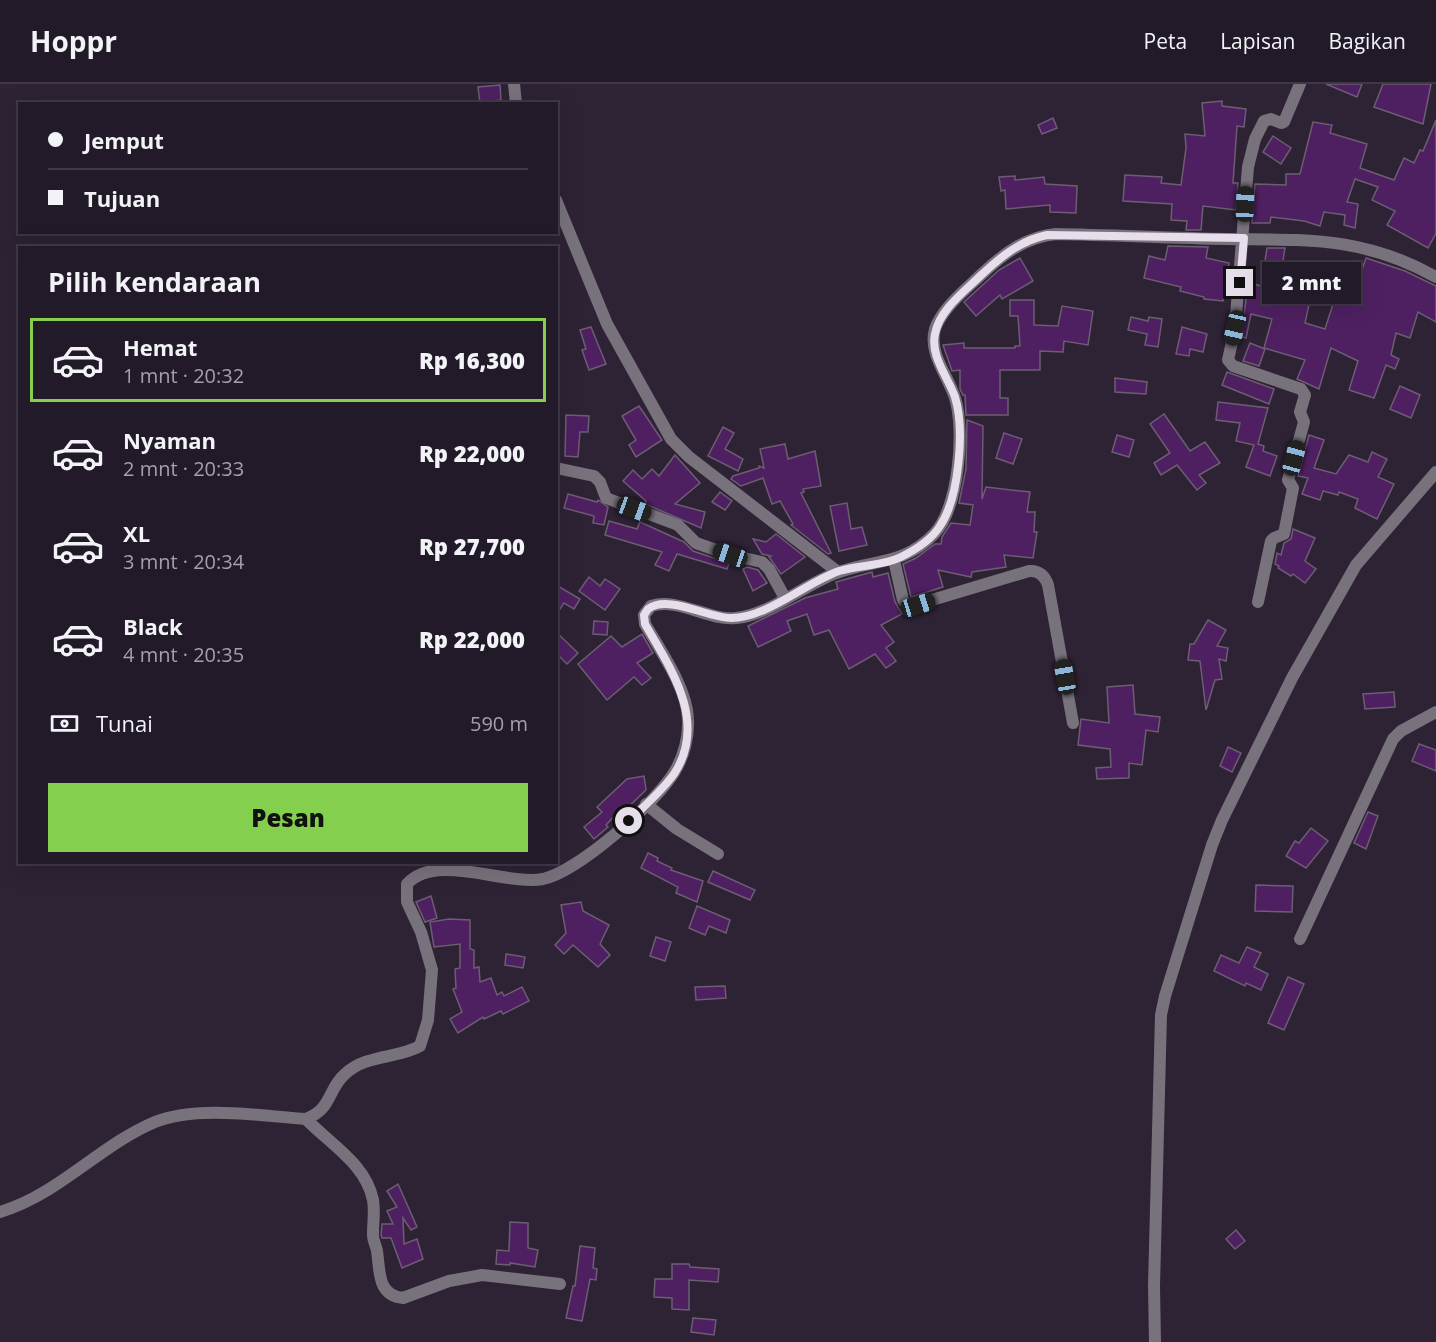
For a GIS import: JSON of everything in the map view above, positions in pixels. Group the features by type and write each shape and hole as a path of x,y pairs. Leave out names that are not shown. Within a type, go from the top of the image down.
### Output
{"street":[{"path":"514,84 516,102"},
{"path":"1258,602 1271,541 1286,532 1293,487 1288,480 1304,422 1300,412 1305,395 1301,389 1233,366 1229,362 1235,328 1244,238 1248,167 1255,139 1264,122 1271,119 1284,122 1300,84"},
{"path":"558,205 607,324 671,439 689,457 837,572"},
{"path":"0,1212 19,1205 62,1181 131,1133 157,1121 215,1113 306,1119 326,1107 341,1078 351,1069 383,1056 414,1049 422,1044 428,1020 432,970 421,932 407,902 405,889 409,881 424,873 447,871 522,879 549,877 585,859 670,779 680,762 687,740 688,716 680,690 645,624 645,611 651,606 663,604 737,618 761,611 837,572 894,560 928,539 939,528 946,514 957,469 959,416 954,397 935,353 933,341 935,330 943,315 984,272 1022,242 1047,235 1342,242 1384,252 1436,276"},
{"path":"558,468 594,476 600,482 606,498 678,525 695,543 762,562 769,569 785,598"},
{"path":"1155,1342 1154,1286 1161,1015 1212,845 1292,678 1352,571 1436,472"},
{"path":"894,560 903,600 912,606 1029,571 1042,574 1048,585 1073,723"},
{"path":"1300,939 1389,746 1401,731 1436,712"},
{"path":"646,804 681,832 718,854"},
{"path":"306,1119 352,1162 368,1182 373,1202 373,1236 378,1273 382,1285 390,1293 403,1298 449,1281 482,1275 560,1284"}],"building":[{"path":"1326,84 1362,84 1357,97"},
{"path":"1383,84 1431,84 1423,124 1374,107"},
{"path":"500,85 501,100 480,102 478,87"},
{"path":"1222,101 1222,106 1246,109 1244,127 1237,126 1233,183 1238,183 1236,210 1203,206 1201,230 1186,230 1187,221 1171,220 1172,204 1123,201 1125,175 1162,177 1161,183 1181,185 1186,148 1185,134 1205,136 1202,103"},
{"path":"1053,118 1057,128 1042,134 1038,125"},
{"path":"1436,120 1436,233 1428,248 1387,225 1395,211 1372,200 1378,187 1355,179 1347,202 1358,204 1355,228 1344,225 1345,215 1324,212 1320,226 1304,221 1271,217 1270,223 1252,223 1255,184 1286,185 1286,174 1300,174 1313,122 1332,125 1330,133 1367,144 1360,168 1394,180 1404,158 1414,163 1420,150 1423,151"},
{"path":"1273,136 1291,148 1281,164 1263,152"},
{"path":"1015,176 1015,180 1044,177 1045,184 1077,186 1076,213 1050,212 1050,205 1006,209 1005,190 1001,191 999,177"},
{"path":"1168,246 1208,247 1206,258 1229,263 1223,301 1204,299 1204,297 1180,291 1181,287 1144,278 1149,256 1165,260"},
{"path":"1267,248 1285,248 1280,279 1277,279 1272,298 1309,305 1305,323 1325,329 1334,301 1305,295 1310,271 1318,273 1320,262 1353,267 1351,292 1354,293 1366,258 1405,271 1436,286 1436,322 1418,312 1410,338 1396,333 1391,355 1399,359 1395,369 1386,365 1374,398 1349,390 1358,361 1331,348 1319,389 1297,379 1305,360 1264,348 1272,319 1251,314 1246,338 1242,337 1250,283 1261,286"},
{"path":"1020,258 1033,281 1002,299 1000,295 976,316 964,302 999,270"},
{"path":"1010,300 1034,300 1034,325 1058,326 1062,306 1093,311 1088,345 1064,341 1063,352 1040,351 1040,370 1000,370 1000,398 1008,398 1008,415 966,415 965,395 960,389 960,370 952,371 943,345 964,343 964,348 1015,348 1015,346 1020,346 1018,316 1010,316"},
{"path":"1131,317 1148,321 1149,317 1162,319 1158,347 1145,345 1147,334 1128,330"},
{"path":"591,327 606,364 589,370 582,350 586,349 580,330"},
{"path":"1182,327 1207,334 1203,352 1190,349 1189,356 1176,354"},
{"path":"1250,343 1265,349 1259,366 1243,361"},
{"path":"1227,372 1274,389 1269,404 1222,385"},
{"path":"1115,378 1147,382 1146,394 1115,392"},
{"path":"1400,386 1420,395 1411,418 1390,409"},
{"path":"1218,402 1268,408 1258,444 1264,446 1263,451 1277,456 1270,476 1246,467 1254,445 1236,441 1240,423 1216,420"},
{"path":"639,406 662,440 636,457 629,445 636,440 622,416"},
{"path":"1164,414 1190,451 1205,442 1220,463 1199,475 1206,483 1197,490 1177,465 1161,475 1154,463 1170,453 1150,424"},
{"path":"566,415 589,416 588,432 580,432 578,457 565,456"},
{"path":"967,420 983,426 982,499 986,487 1030,492 1027,512 1035,512 1034,532 1037,532 1033,558 1004,555 1006,567 972,572 971,577 938,570 943,587 911,597 903,564 916,558 935,544 941,544 942,537 951,523 970,525 973,505 959,503 966,469"},
{"path":"723,427 734,433 725,449 743,459 738,471 708,456"},
{"path":"1004,433 1022,439 1013,464 996,458"},
{"path":"1117,435 1134,440 1129,457 1112,452"},
{"path":"1309,435 1324,440 1314,468 1336,474 1349,455 1368,462 1372,452 1387,459 1378,477 1394,484 1377,519 1355,508 1358,499 1339,492 1338,495 1323,491 1320,500 1302,494 1308,478 1298,476"},
{"path":"785,444 788,459 815,451 821,486 803,489 804,492 801,493 831,553 828,554 791,525 793,524 780,501 772,504 763,478 741,486 731,479 733,476 759,468 759,466 764,468 760,449"},
{"path":"675,455 700,483 675,504 705,512 701,528 645,504 646,501 623,481 633,470 642,479 652,469 659,476"},
{"path":"720,492 732,501 725,510 712,502"},
{"path":"568,494 597,502 598,500 608,507 604,525 593,523 594,516 564,508"},
{"path":"847,503 851,529 862,527 867,545 839,551 830,506"},
{"path":"609,521 637,529 640,522 684,542 693,551 729,563 727,569 677,554 669,571 655,565 662,552 605,535"},
{"path":"1293,529 1315,538 1305,561 1316,569 1305,583 1275,564 1277,553 1281,555 1284,543 1291,539"},
{"path":"776,534 805,557 781,574 769,557 771,556 762,554 753,539 766,542"},
{"path":"747,567 758,570 767,583 753,591 743,569"},
{"path":"872,572 873,577 888,573 895,602 902,614 881,625 894,642 886,648 896,661 886,668 875,654 849,669 829,630 814,635 807,614 787,621 791,631 758,647 748,626 805,598 838,589 836,582"},
{"path":"589,577 600,586 605,579 620,589 605,610 579,591"},
{"path":"558,586 580,599 574,609 564,603 558,612"},
{"path":"1208,620 1226,630 1217,646 1228,648 1226,661 1219,659 1222,679 1215,680 1206,710 1200,661 1188,660 1190,644 1194,644"},
{"path":"594,621 608,622 607,635 593,634"},
{"path":"558,634 578,653 567,664 558,655"},
{"path":"642,634 653,653 637,663 651,678 642,685 634,677 607,700 578,664 611,636 622,647"},
{"path":"1133,685 1135,714 1160,717 1158,732 1146,730 1142,765 1129,763 1129,778 1097,779 1096,768 1111,767 1110,749 1078,745 1081,719 1109,723 1107,687"},
{"path":"1394,692 1395,707 1365,709 1363,694"},
{"path":"1419,744 1436,750 1436,771 1412,761"},
{"path":"1228,747 1241,753 1232,772 1220,766"},
{"path":"644,776 646,790 623,812 621,809 606,825 608,827 594,839 584,827 602,812 597,807 627,779"},
{"path":"1368,812 1378,816 1366,849 1354,843"},
{"path":"1311,828 1328,841 1306,868 1286,856 1295,841 1299,843"},
{"path":"648,853 658,858 657,861 672,868 671,870 703,881 697,902 676,893 678,887 641,868"},
{"path":"713,871 755,890 750,900 708,882"},
{"path":"1256,885 1293,886 1292,912 1255,911"},
{"path":"431,896 437,918 425,922 416,902"},
{"path":"581,902 583,911 609,925 600,944 610,955 598,967 573,945 564,954 555,945 566,933 561,905"},
{"path":"697,906 730,920 726,933 709,926 705,935 689,928"},
{"path":"449,919 470,920 470,949 474,950 474,968 479,967 480,982 491,978 497,995 502,992 504,996 522,987 529,1001 503,1014 501,1011 484,1019 483,1017 458,1033 450,1019 462,1012 453,989 456,988 455,969 460,968 460,944 434,947 430,922"},
{"path":"656,937 671,942 665,961 650,956"},
{"path":"1247,947 1261,953 1254,967 1268,974 1261,990 1246,983 1245,986 1214,971 1221,955 1239,963"},
{"path":"506,954 525,957 523,968 505,965"},
{"path":"1288,977 1304,984 1284,1030 1268,1023"},
{"path":"725,986 726,998 696,1000 695,987"},
{"path":"398,1184 417,1227 411,1230 403,1218 404,1244 417,1239 423,1259 402,1268 391,1238 382,1238 381,1235 382,1224 393,1224 387,1211 397,1207 387,1191"},
{"path":"510,1222 528,1223 528,1248 538,1250 535,1267 510,1263 510,1265 496,1264 497,1250 509,1251"},
{"path":"1236,1230 1245,1241 1235,1249 1226,1239"},
{"path":"580,1246 595,1248 593,1268 597,1269 596,1280 590,1279 582,1321 566,1318 573,1286 575,1286"},
{"path":"672,1264 719,1269 718,1282 689,1280 689,1310 672,1309 672,1298 654,1297 655,1279 672,1279"},
{"path":"693,1318 716,1320 714,1335 691,1332"}],"route":[{"path":"629,821 674,774 683,755 688,732 688,716 684,700 660,649 645,624 643,619 645,611 651,606 663,604 728,618 750,615 837,572 900,558 934,534 943,522 957,469 960,433 959,416 954,397 935,353 933,341 940,319 984,272 1022,242 1047,235 1244,238 1240,283"}]}
